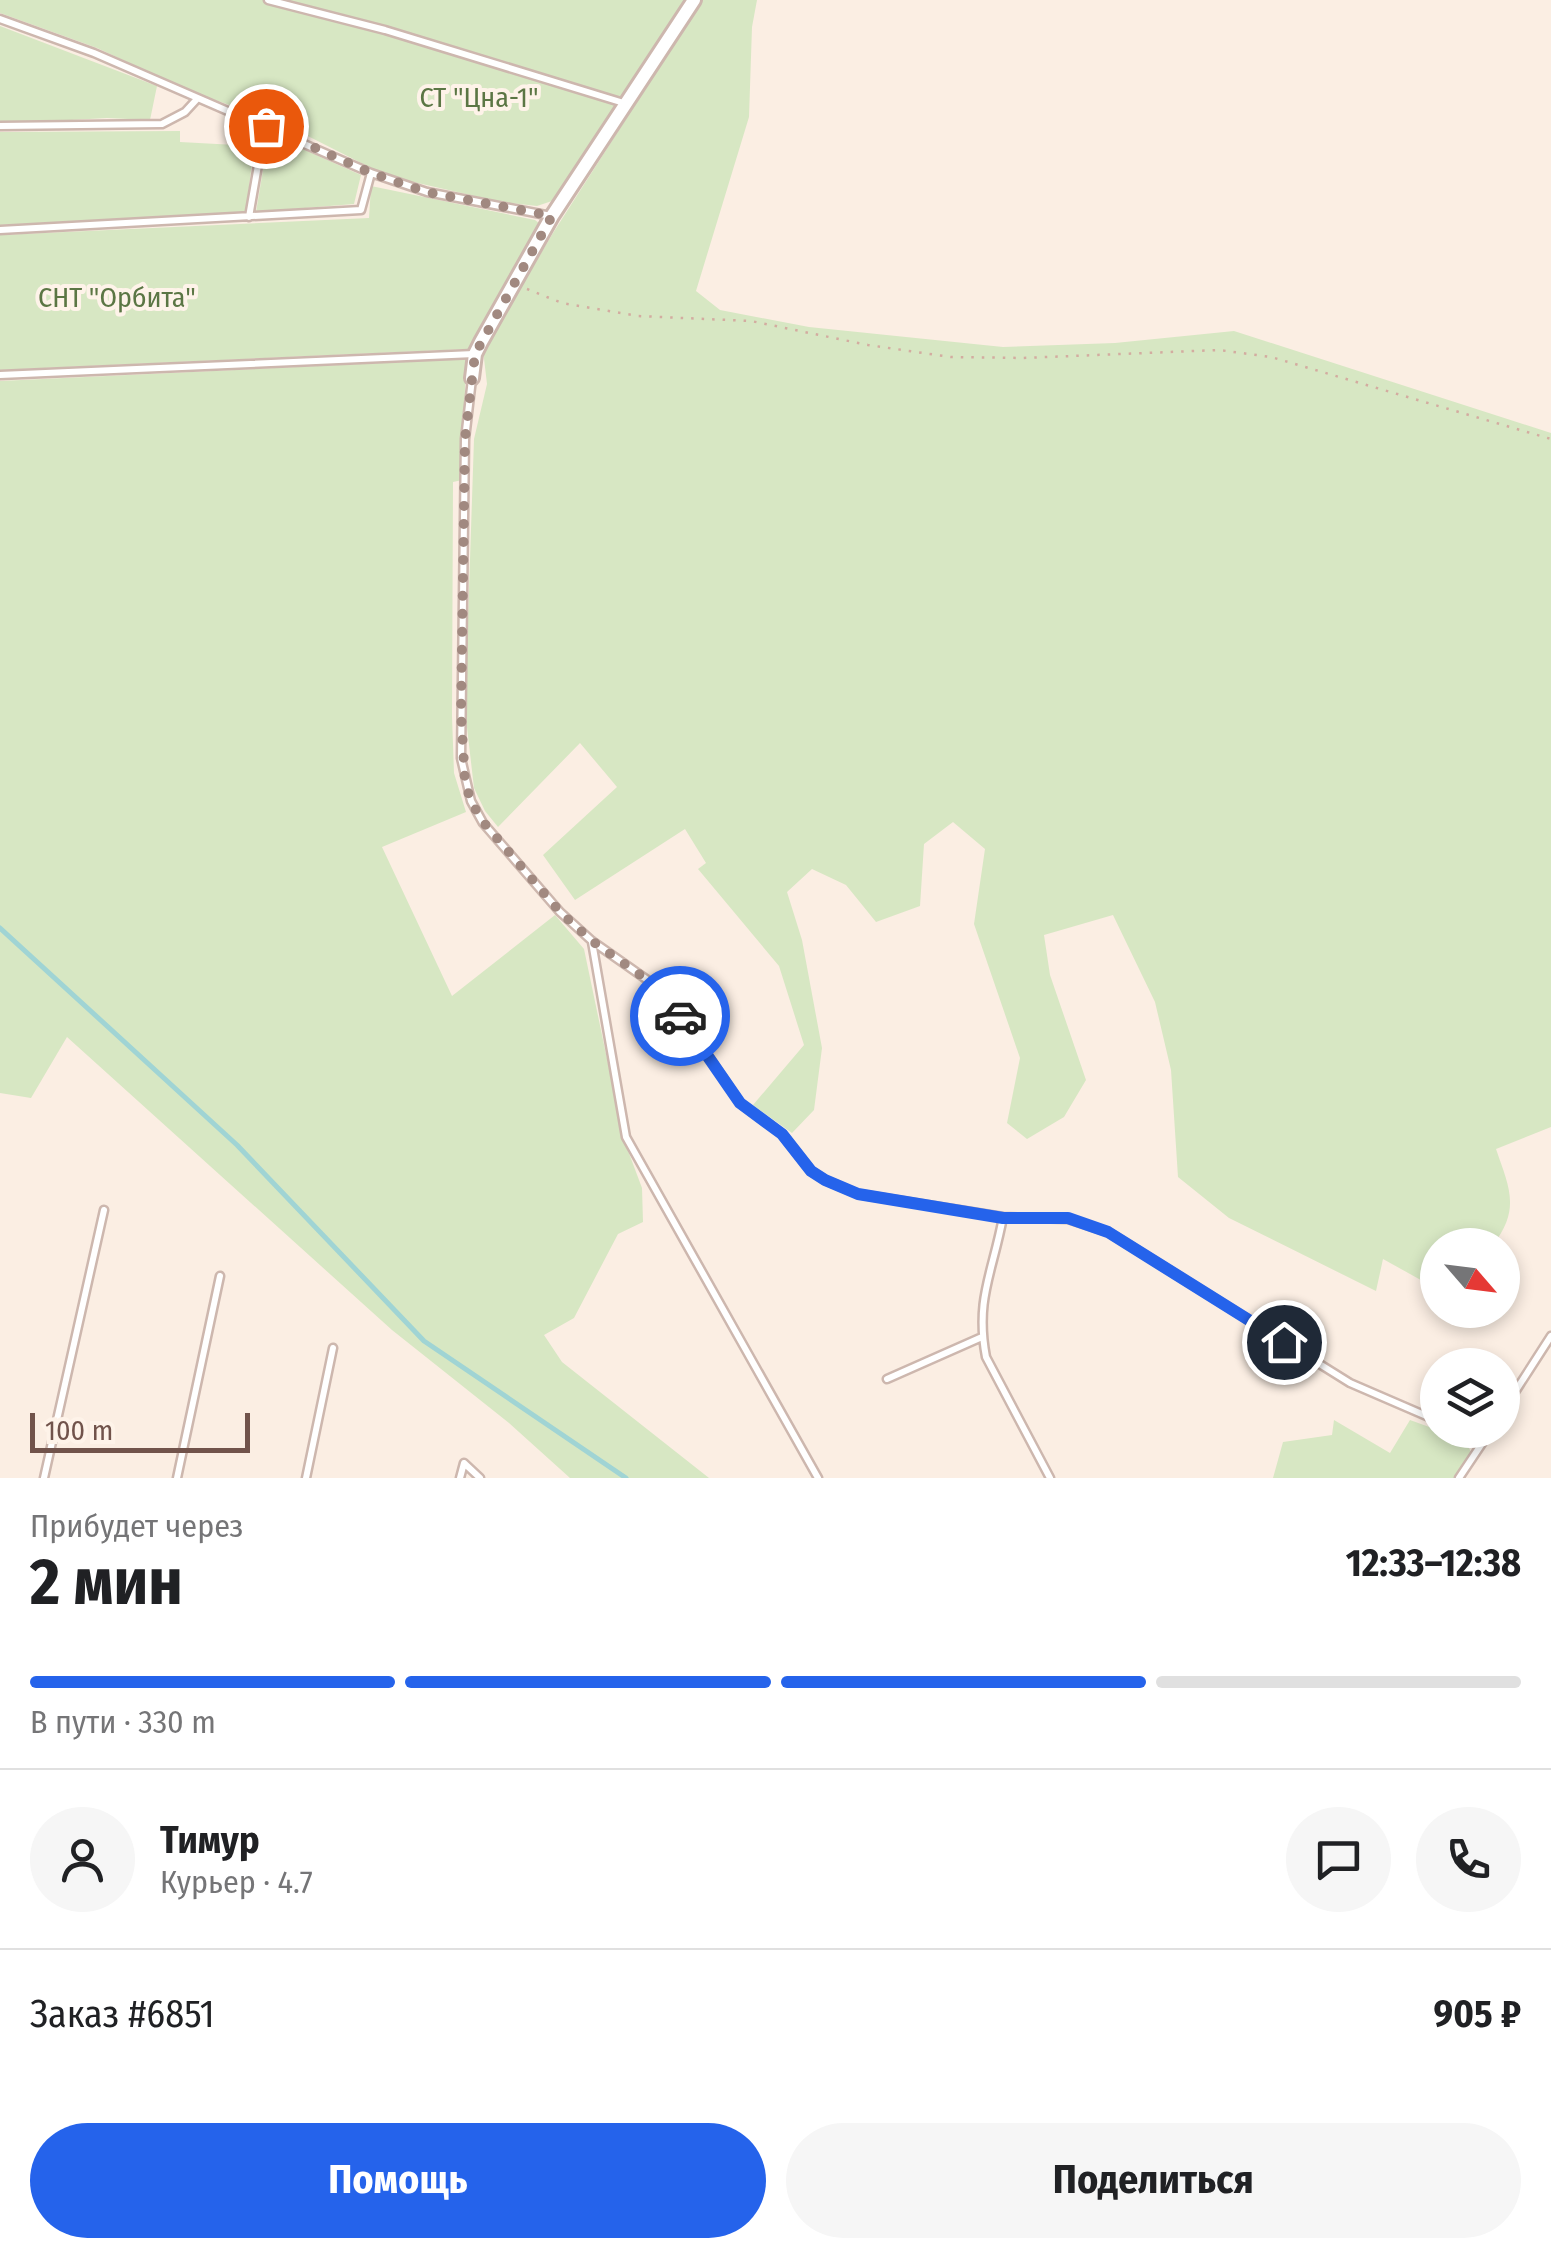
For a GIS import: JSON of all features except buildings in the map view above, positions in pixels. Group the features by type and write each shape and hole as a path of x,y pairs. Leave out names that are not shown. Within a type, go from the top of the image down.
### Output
{"street":[{"path":"472,378 475,354 552,216 694,0"}],"lane":[{"path":"268,0 385,30 626,104"},
{"path":"0,19 94,52 371,173 426,192 552,216"},
{"path":"0,126 162,124 185,112 196,99"},
{"path":"249,216 266,126"},
{"path":"0,230 361,210 371,173"},
{"path":"0,375 475,354"},
{"path":"472,378 465,439 461,714 465,781 471,802 504,850 560,912 592,941 656,986 740,1103 782,1134 811,1171 825,1180 858,1194 1003,1218 1068,1218 1108,1232 1350,1383 1420,1413"},
{"path":"592,941 626,1137 818,1478"},
{"path":"44,1478 104,1210"},
{"path":"1003,1218 994,1262 986,1278 982,1337 986,1357 1050,1478"},
{"path":"177,1478 220,1276"},
{"path":"1520,1384 1551,1336"},
{"path":"887,1379 982,1337"},
{"path":"306,1478 332,1348"},
{"path":"1458,1478 1479,1448"},
{"path":"460,1478 464,1463 480,1478"}],"path":[{"path":"514,282 562,303 638,316 750,321 951,357 1219,350 1271,357 1551,439"}],"green space":[{"name":"СТ \"Цна-1\"","path":"0,0 684,0 564,190 555,200 537,206 501,202 387,176 284,124 192,92 97,48 0,13"},
{"path":"702,0 757,0 752,27 749,117 696,291 720,310 809,327 1003,347 1115,343 1234,331 1551,433 1551,1127 1496,1149 1510,1198 1504,1228 1420,1228 1420,1280 1383,1259 1376,1291 1229,1218 1178,1177 1171,1070 1155,1002 1113,915 1044,935 1050,975 1086,1080 1064,1117 1027,1139 1007,1123 1020,1058 974,924 985,849 953,822 924,844 920,906 876,922 846,885 812,869 787,892 802,940 822,1048 814,1110 792,1133 753,1105 804,1045 779,966 698,869 706,863 685,829 575,900 543,855 617,787 580,743 498,827 474,788 465,710 474,439 487,384 483,350"},
{"path":"0,26 157,86 150,120 107,118 0,124"},
{"name":"CНТ \"Орбита\"","path":"180,131 180,142 254,146 246,212 0,225 0,132"},
{"path":"269,134 361,175 354,204 256,212"},
{"name":"CНТ \"Орбита\"","path":"371,186 540,224 468,349 0,370 0,235 369,218"},
{"path":"466,359 462,480 453,482 452,716 454,773 466,812 382,847 452,996 555,915 584,949 624,1140 642,1188 643,1222 618,1234 574,1318 544,1335 562,1362 709,1478 570,1478 509,1423 392,1330 67,1037 31,1098 0,1093 0,381"},
{"path":"1334,1420 1390,1453 1410,1420 1420,1424 1420,1448 1469,1448 1471,1452 1454,1478 1273,1478 1283,1442 1332,1435"}],"waterway":[{"path":"0,928 237,1145 424,1341 626,1478"}],"way so far":[{"path":"266,126 371,173 426,192 552,216 475,354 465,439 461,714 465,781 471,802 484,823 560,912 592,941 656,986 680,1016"}],"route":[{"path":"680,1016 740,1103 782,1134 811,1171 825,1180 858,1194 970,1213 1084,1222 1108,1232 1284,1342"}]}
